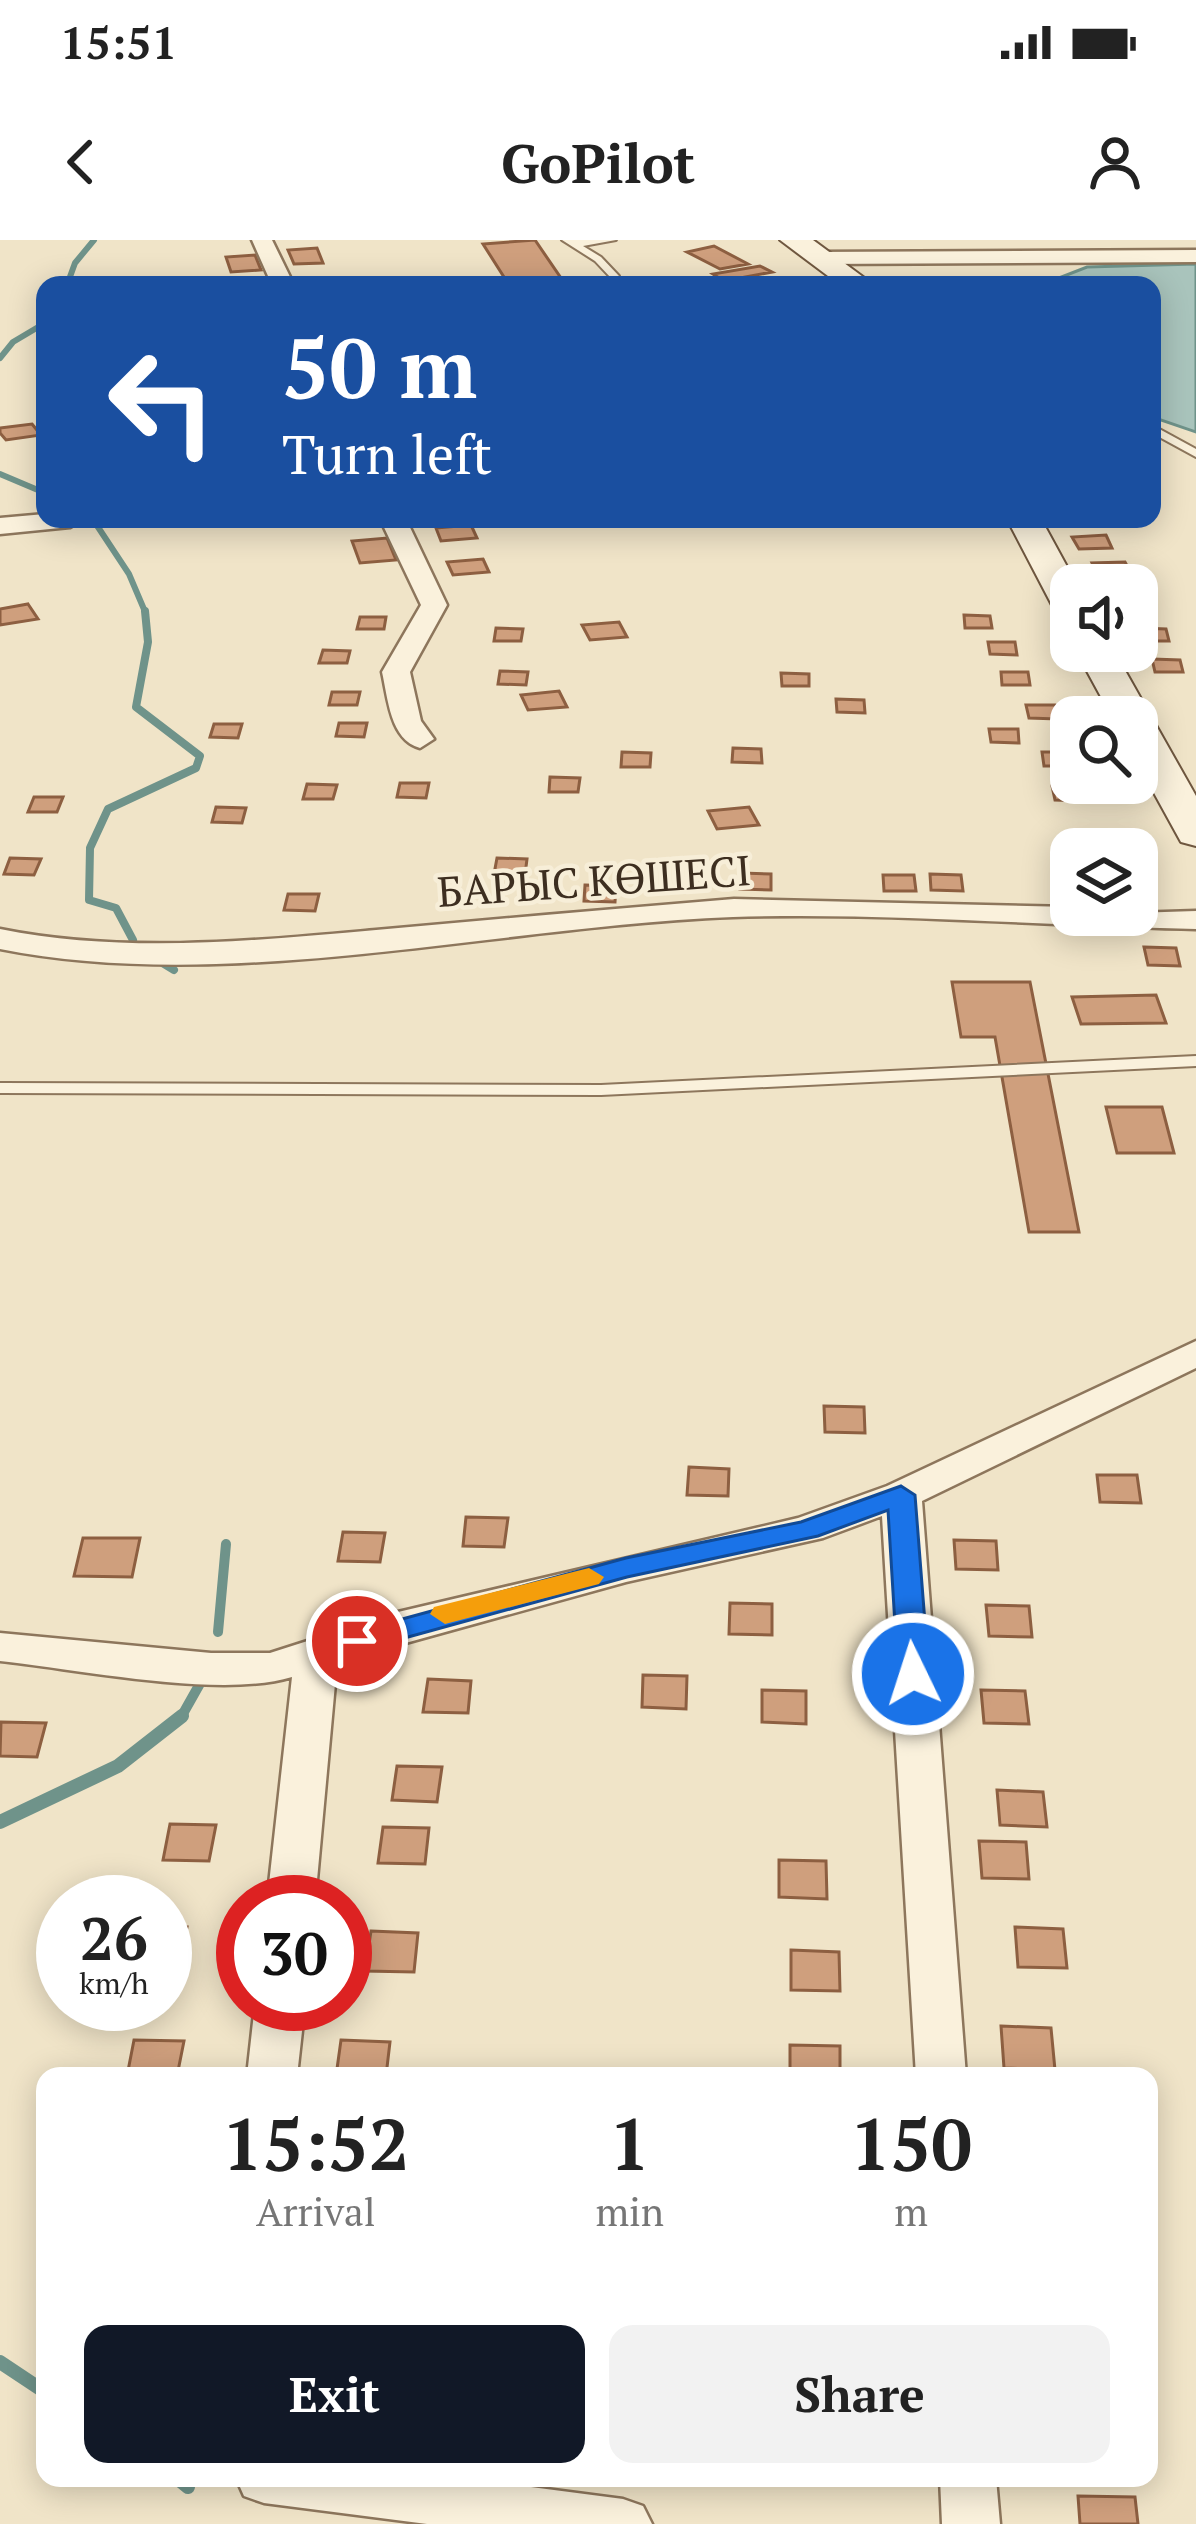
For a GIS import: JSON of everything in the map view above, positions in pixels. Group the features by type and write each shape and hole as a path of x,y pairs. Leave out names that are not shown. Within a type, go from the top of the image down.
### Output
{"main road":[{"path":"806,249 846,276"},
{"path":"1029,528 1050,568"},
{"path":"1158,764 1196,832"}],"street":[{"path":"262,240 279,276"},
{"path":"993,258 1016,240"},
{"path":"806,249 993,258 1196,256"},
{"path":"0,526 36,522"},
{"path":"397,528 434,605 395,672 406,722 420,739"},
{"name":"БАРЫС КӨШЕСІ","path":"0,939 45,948 147,953 254,950 734,908 1196,920"},
{"path":"0,1648 211,1668 272,1668 398,1626 626,1568 808,1529 901,1495 1196,1353"},
{"path":"901,1495 939,2067"},
{"path":"294,1875 316,1656"},
{"path":"273,2067 277,2031"},
{"path":"334,2487 623,2524"},
{"path":"969,2487 971,2524"}],"lane":[{"path":"571,242 611,240"},
{"path":"571,242 614,276"},
{"path":"1161,433 1196,454"},
{"path":"0,1088 601,1090 1196,1061"}],"water":[{"path":"1196,264 1196,432 1161,420 1161,276 1064,276 1087,267"}],"building":[{"path":"535,240 560,276 503,276 483,244"},
{"path":"714,246 748,264 720,269 687,252"},
{"path":"317,248 323,263 294,264 288,250"},
{"path":"255,255 261,270 231,272 226,257"},
{"path":"760,266 772,272 751,276 713,274"},
{"path":"32,424 36,436 6,440 0,428"},
{"path":"436,528 472,528 477,538 441,541"},
{"path":"1106,535 1112,548 1079,549 1072,537"},
{"path":"387,538 396,560 360,563 352,541"},
{"path":"483,559 489,572 453,575 447,562"},
{"path":"28,604 38,619 0,625 0,609"},
{"path":"964,615 990,616 992,628 965,628"},
{"path":"360,617 386,617 384,629 357,629"},
{"path":"619,622 627,637 590,640 582,625"},
{"path":"496,628 523,629 521,641 494,641"},
{"path":"1158,629 1166,629 1169,641 1158,641"},
{"path":"988,642 1015,642 1017,655 990,654"},
{"path":"323,650 350,651 347,663 319,663"},
{"path":"1158,659 1180,660 1183,672 1158,672"},
{"path":"500,671 528,672 526,685 498,684"},
{"path":"1001,672 1028,672 1030,685 1002,685"},
{"path":"781,673 809,674 809,686 782,686"},
{"path":"559,691 567,707 528,710 521,695"},
{"path":"332,692 360,692 357,705 329,705"},
{"path":"836,699 864,700 865,713 837,712"},
{"path":"1026,705 1050,705 1050,719 1029,718"},
{"path":"339,723 367,723 364,737 336,736"},
{"path":"214,724 242,724 238,738 210,737"},
{"path":"989,729 1018,729 1019,743 991,742"},
{"path":"733,748 761,749 762,763 732,762"},
{"path":"622,752 651,753 650,767 621,767"},
{"path":"1042,752 1050,752 1050,766 1044,766"},
{"path":"550,777 580,778 578,792 549,792"},
{"path":"400,783 429,783 426,798 397,797"},
{"path":"307,784 337,785 333,799 303,799"},
{"path":"34,797 63,797 57,812 28,812"},
{"path":"216,807 246,808 242,823 212,822"},
{"path":"749,807 759,825 717,829 708,811"},
{"path":"10,858 41,859 34,875 4,874"},
{"path":"497,858 527,859 525,875 494,874"},
{"path":"741,873 771,874 771,890 740,889"},
{"path":"930,874 961,875 963,891 931,890"},
{"path":"883,875 914,875 916,891 884,891"},
{"path":"585,885 616,886 615,902 584,901"},
{"path":"288,894 319,894 315,911 284,910"},
{"path":"1144,947 1176,948 1180,966 1148,965"},
{"path":"952,982 1030,982 1079,1232 1029,1232 995,1037 961,1037"},
{"path":"1156,995 1166,1023 1081,1024 1072,997"},
{"path":"1106,1107 1162,1107 1174,1153 1117,1153"},
{"path":"824,1406 864,1407 865,1433 825,1432"},
{"path":"689,1467 729,1469 728,1496 687,1495"},
{"path":"1097,1475 1137,1475 1141,1503 1100,1502"},
{"path":"466,1517 508,1518 504,1547 463,1546"},
{"path":"343,1532 385,1533 380,1562 338,1561"},
{"path":"83,1538 140,1538 132,1577 74,1576"},
{"path":"954,1540 996,1541 998,1570 956,1569"},
{"path":"730,1603 772,1604 772,1635 729,1634"},
{"path":"986,1605 1029,1606 1032,1637 989,1636"},
{"path":"643,1675 687,1676 686,1709 642,1707"},
{"path":"428,1679 471,1681 468,1713 423,1712"},
{"path":"762,1690 806,1691 806,1724 762,1722"},
{"path":"981,1690 1025,1691 1029,1724 984,1723"},
{"path":"1,1722 46,1723 37,1757 0,1756"},
{"path":"397,1766 442,1767 437,1802 392,1800"},
{"path":"997,1790 1043,1792 1047,1827 1000,1825"},
{"path":"170,1824 216,1825 209,1861 163,1860"},
{"path":"383,1827 429,1828 425,1864 378,1863"},
{"path":"979,1841 1026,1842 1029,1879 982,1878"},
{"path":"779,1860 826,1861 827,1899 779,1897"},
{"path":"1015,1927 1063,1929 1067,1968 1018,1967"},
{"path":"372,1931 418,1933 414,1972 372,1971"},
{"path":"791,1950 839,1952 840,1991 791,1990"},
{"path":"1001,2026 1051,2028 1055,2067 1004,2067"},
{"path":"134,2040 184,2041 179,2067 129,2067"},
{"path":"341,2040 390,2042 387,2067 337,2067"},
{"path":"790,2045 840,2046 840,2067 790,2067"},
{"path":"1078,2496 1135,2497 1138,2524 1080,2524"}],"waterway":[{"path":"70,276 94,240"},
{"path":"0,358 13,342 36,328"},
{"path":"0,474 36,489"},
{"path":"99,528 129,574 145,612"},
{"path":"133,940 116,908 89,900 90,848 108,809 196,768 200,756 136,707 148,642 145,612"},
{"path":"156,959 174,970"},
{"path":"218,1632 226,1544"},
{"path":"181,1716 202,1680"},
{"path":"0,1822 118,1766 181,1716"},
{"path":"0,2362 36,2386"}],"slow traffic":[{"path":"445,1614 589,1577"}],"route":[{"path":"357,1641 398,1626 626,1568 808,1529 901,1495 913,1674"}]}
